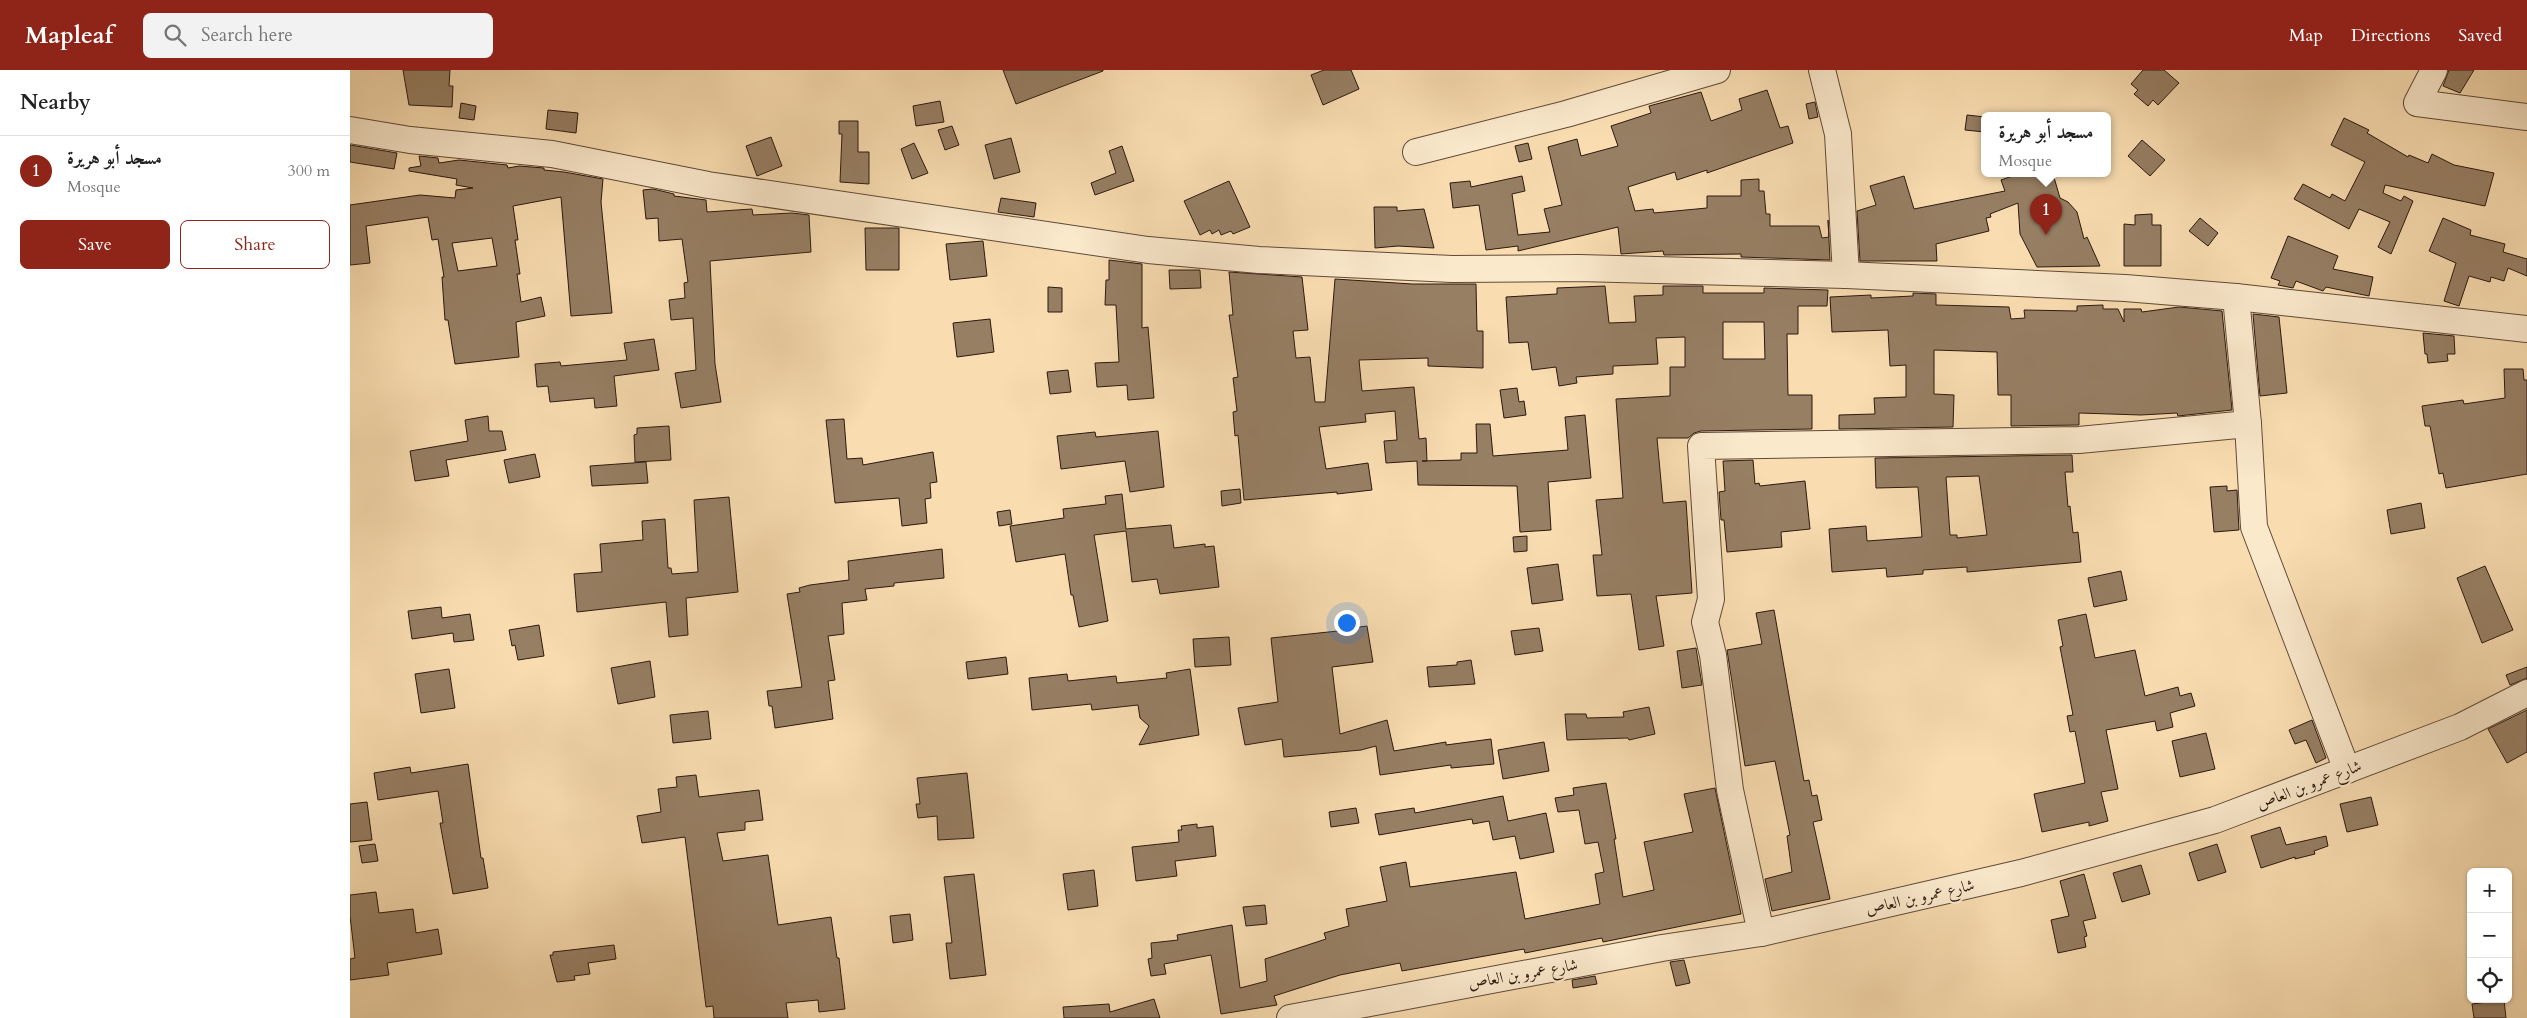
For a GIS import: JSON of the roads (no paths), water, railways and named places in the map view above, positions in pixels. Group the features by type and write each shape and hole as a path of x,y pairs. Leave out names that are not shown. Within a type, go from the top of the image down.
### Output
{"street":[{"path":"1416,152 1566,114 1717,70"},
{"path":"1822,70 1838,134 1846,275"},
{"path":"2434,70 2417,102 2527,117"},
{"path":"350,130 410,140 552,154 717,186 1148,250 1240,259 1452,269 1579,268 1846,275 2125,288 2236,297 2527,329"},
{"path":"2236,297 2248,424 2254,527 2347,770"},
{"path":"1761,933 1730,790 1713,655 1705,622 1711,599 1701,446 2079,440 2248,424"},
{"name":"شارع عمرو بن العاص","path":"1290,1018 1642,952 1761,933 2021,873 2215,820 2460,727 2527,693"}],"place":[{"name":"مسجد أبو هريرة","path":"2046,235"}]}
